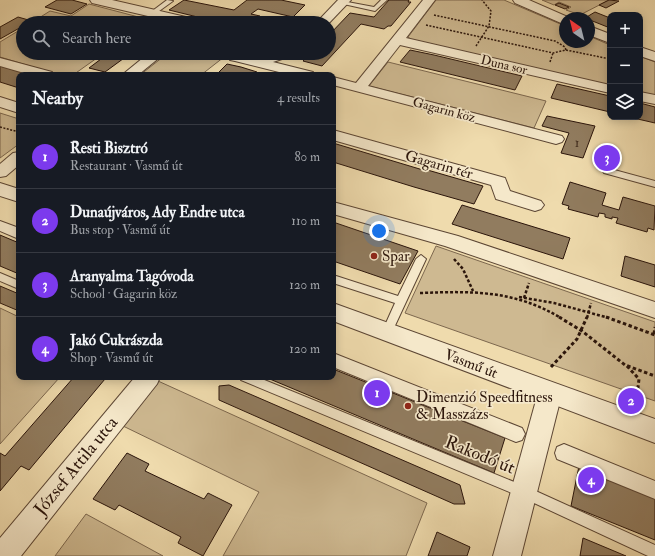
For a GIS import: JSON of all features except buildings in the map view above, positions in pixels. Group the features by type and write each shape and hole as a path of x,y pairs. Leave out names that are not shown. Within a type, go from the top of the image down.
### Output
{"street":[{"path":"96,0 162,16"},
{"path":"359,88 429,0"},
{"path":"519,0 559,17"},
{"path":"329,16 344,1"},
{"path":"595,33 607,38"},
{"name":"Duna sor","path":"397,40 607,88"},
{"path":"643,52 655,57"},
{"path":"133,72 149,60"},
{"path":"247,60 296,72"},
{"path":"255,62 266,60"},
{"path":"0,62 36,72"},
{"name":"Gagarin köz","path":"336,82 556,139"},
{"path":"643,97 655,100"},
{"path":"0,102 16,107"},
{"name":"Gagarin tér","path":"336,136 499,182 502,195 535,205"},
{"path":"0,172 16,159"},
{"path":"0,189 16,195"},
{"path":"336,209 450,241 655,310"},
{"path":"0,226 16,233"},
{"name":"Vasmű út","path":"336,313 655,431"},
{"path":"336,361 516,434"},
{"name":"József Attila utca","path":"3,556 146,380"},
{"path":"507,556 550,393"},
{"path":"564,453 655,490"}],"lane":[{"path":"344,1 375,9 384,0"},
{"path":"153,14 170,1"},
{"path":"607,171 655,184"},
{"path":"387,332 421,259"},
{"path":"0,277 16,284"},
{"path":"336,280 401,301"},
{"name":"Rakodó út","path":"252,380 524,492 655,552"}],"path":[{"path":"470,57 489,26 491,11 482,0"},
{"path":"433,15 489,26 555,42 565,47 566,50"},
{"path":"426,24 553,53 566,50 607,58"},
{"path":"0,127 16,131"},
{"path":"524,298 530,279"},
{"path":"414,293 473,291 540,300 589,312 654,334 655,327"},
{"path":"508,296 523,300 549,311 582,331 625,365 639,379 637,396"},
{"path":"551,367 568,352 582,331 592,300"},
{"path":"625,365 655,376"}],"shaded area":[{"path":"436,0 504,0 559,23 559,48 595,48 595,39 607,44 607,85 412,40 408,37"},
{"path":"542,0 609,0 586,12 572,12 566,10 571,7 559,2 554,5"},
{"path":"89,4 135,16 71,16"},
{"path":"50,11 71,16 42,16"},
{"path":"16,32 16,60 94,60 77,72 50,72 0,57 0,42"},
{"path":"643,57 655,62 655,97 643,94"},
{"path":"159,60 220,60 205,72 144,72"},
{"path":"388,62 546,101 534,128 369,86"},
{"path":"0,113 16,118 16,146 0,158"},
{"path":"436,246 655,322 655,401 405,313"},
{"path":"0,308 16,316 16,380 57,380 0,444"},
{"path":"158,381 427,503 406,556 223,556 259,492 123,426"},
{"path":"86,514 163,556 55,556"}],"place":[{"name":"Aranyalma Tagóvoda","path":"607,158"},
{"name":"Spar","path":"374,256"},
{"name":"Resti Bisztró","path":"377,393"},
{"name":"Dunaújváros, Ady Endre utca","path":"631,401"},
{"name":"Dimenzió Speedfitness & Masszázs","path":"408,406"},
{"name":"Jakó Cukrászda","path":"591,480"}]}
